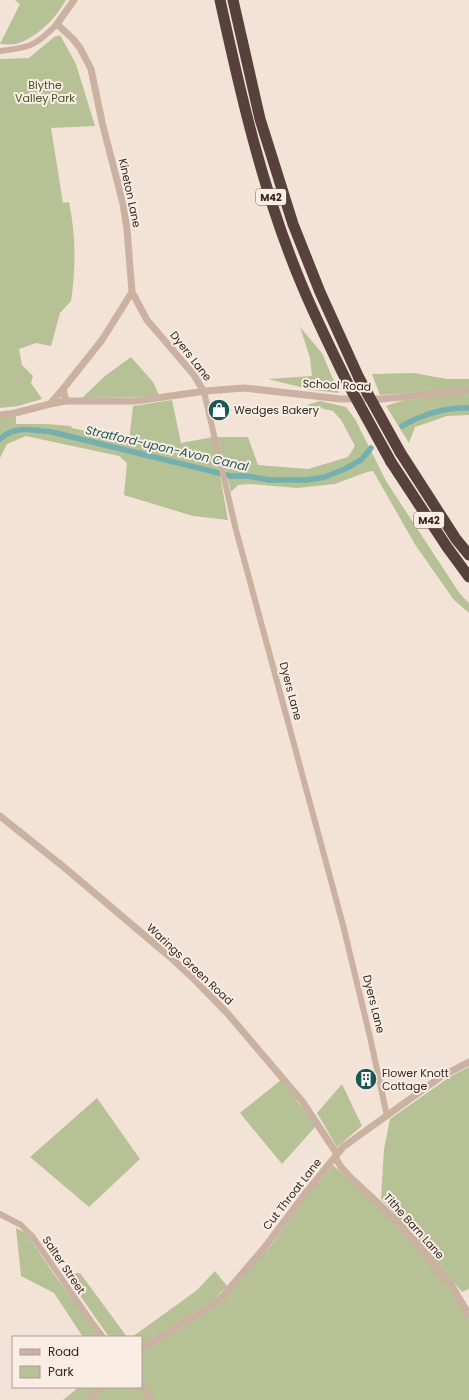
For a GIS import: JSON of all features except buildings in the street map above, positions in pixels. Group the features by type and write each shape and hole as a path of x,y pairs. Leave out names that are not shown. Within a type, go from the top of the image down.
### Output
{"highway":[{"name":"M42","path":"220,0 256,152 277,218 301,282 348,384 391,462 446,547 469,577"},
{"name":"M42","path":"233,0 260,119 293,224 320,292 360,378 400,452 456,539 469,555"}],"street":[{"path":"0,51 31,46 49,33 74,0"},
{"name":"Kineton Lane","path":"57,24 80,48 91,69 102,122 123,204 127,229 132,292"},
{"path":"50,404 102,340 132,292"},
{"name":"Dyers Lane","path":"132,292 147,320 194,375 204,392 236,530 343,925 387,1116"},
{"name":"School Road","path":"0,415 66,401 135,401 244,388 341,399 382,398 469,390"},
{"path":"63,389 66,401"},
{"name":"Warings Green Road","path":"0,816 170,957 194,979 228,1014 302,1101 336,1156"},
{"name":"Cut Throat Lane","path":"142,1348 209,1307 223,1296 264,1247 304,1195 349,1142 442,1076 469,1062"},
{"name":"Tithe Barn Lane","path":"336,1156 341,1167 402,1227 452,1286 469,1315"},
{"name":"Salter Street","path":"0,1214 21,1225 32,1236 90,1321 102,1336"},
{"path":"142,1387 151,1400"},
{"path":"89,1400 99,1388"}],"green space":[{"path":"15,0 66,0 57,14 32,37 16,44 0,44 20,4"},
{"name":"Blythe Valley Park","path":"60,35 76,64 95,126 51,128 63,203 69,202 73,227 74,276 71,301 60,313 51,346 36,343 19,349 22,365 33,376 31,383 42,399 18,406 0,408 0,59 29,58 54,37"},
{"path":"300,327 322,353 339,393 312,390 268,379 312,376 310,358"},
{"path":"131,357 153,382 159,395 82,398 105,376"},
{"path":"414,373 447,379 469,379 469,388 380,395 372,374"},
{"path":"469,393 469,415 447,416 415,427 409,443 386,406 404,400"},
{"path":"172,400 181,443 213,437 228,520 193,516 124,495 127,463 119,456 26,436 7,444 0,458 0,418 16,416 16,424 71,426 72,428 129,441 133,406"},
{"path":"320,401 346,407 355,419 386,481 460,594 469,603 469,613 454,600 416,546 373,471 335,484 297,488 250,484 238,485 231,492 217,437 248,437 258,465 308,469 348,457 355,446 341,420 333,411 307,405"},
{"path":"469,1067 469,1289 462,1292 381,1199 384,1149 390,1119 451,1076"},
{"path":"281,1080 316,1126 282,1164 240,1113"},
{"path":"342,1084 362,1126 337,1147 317,1113"},
{"path":"97,1098 140,1159 89,1207 30,1157"},
{"path":"333,1165 381,1209 451,1289 469,1320 469,1400 93,1400 103,1388 142,1388 142,1336 133,1336 196,1291 215,1271 227,1286 215,1298 220,1303 272,1244 306,1197"},
{"path":"16,1228 27,1234 53,1273 100,1336 82,1336 54,1293 21,1276"},
{"path":"80,1273 126,1336 108,1336 65,1274"},
{"path":"78,1388 96,1388 86,1400 63,1400"}],"waterway":[{"name":"Stratford-upon-Avon Canal","path":"402,426 434,412 469,408"},
{"name":"Stratford-upon-Avon Canal","path":"0,439 18,430 52,432 231,476 247,476 269,480 307,480 325,477 345,469 361,460 371,448"}],"place":[{"name":"Wedges Bakery","path":"219,410"},
{"name":"Flower Knott Cottage","path":"366,1079"}]}
